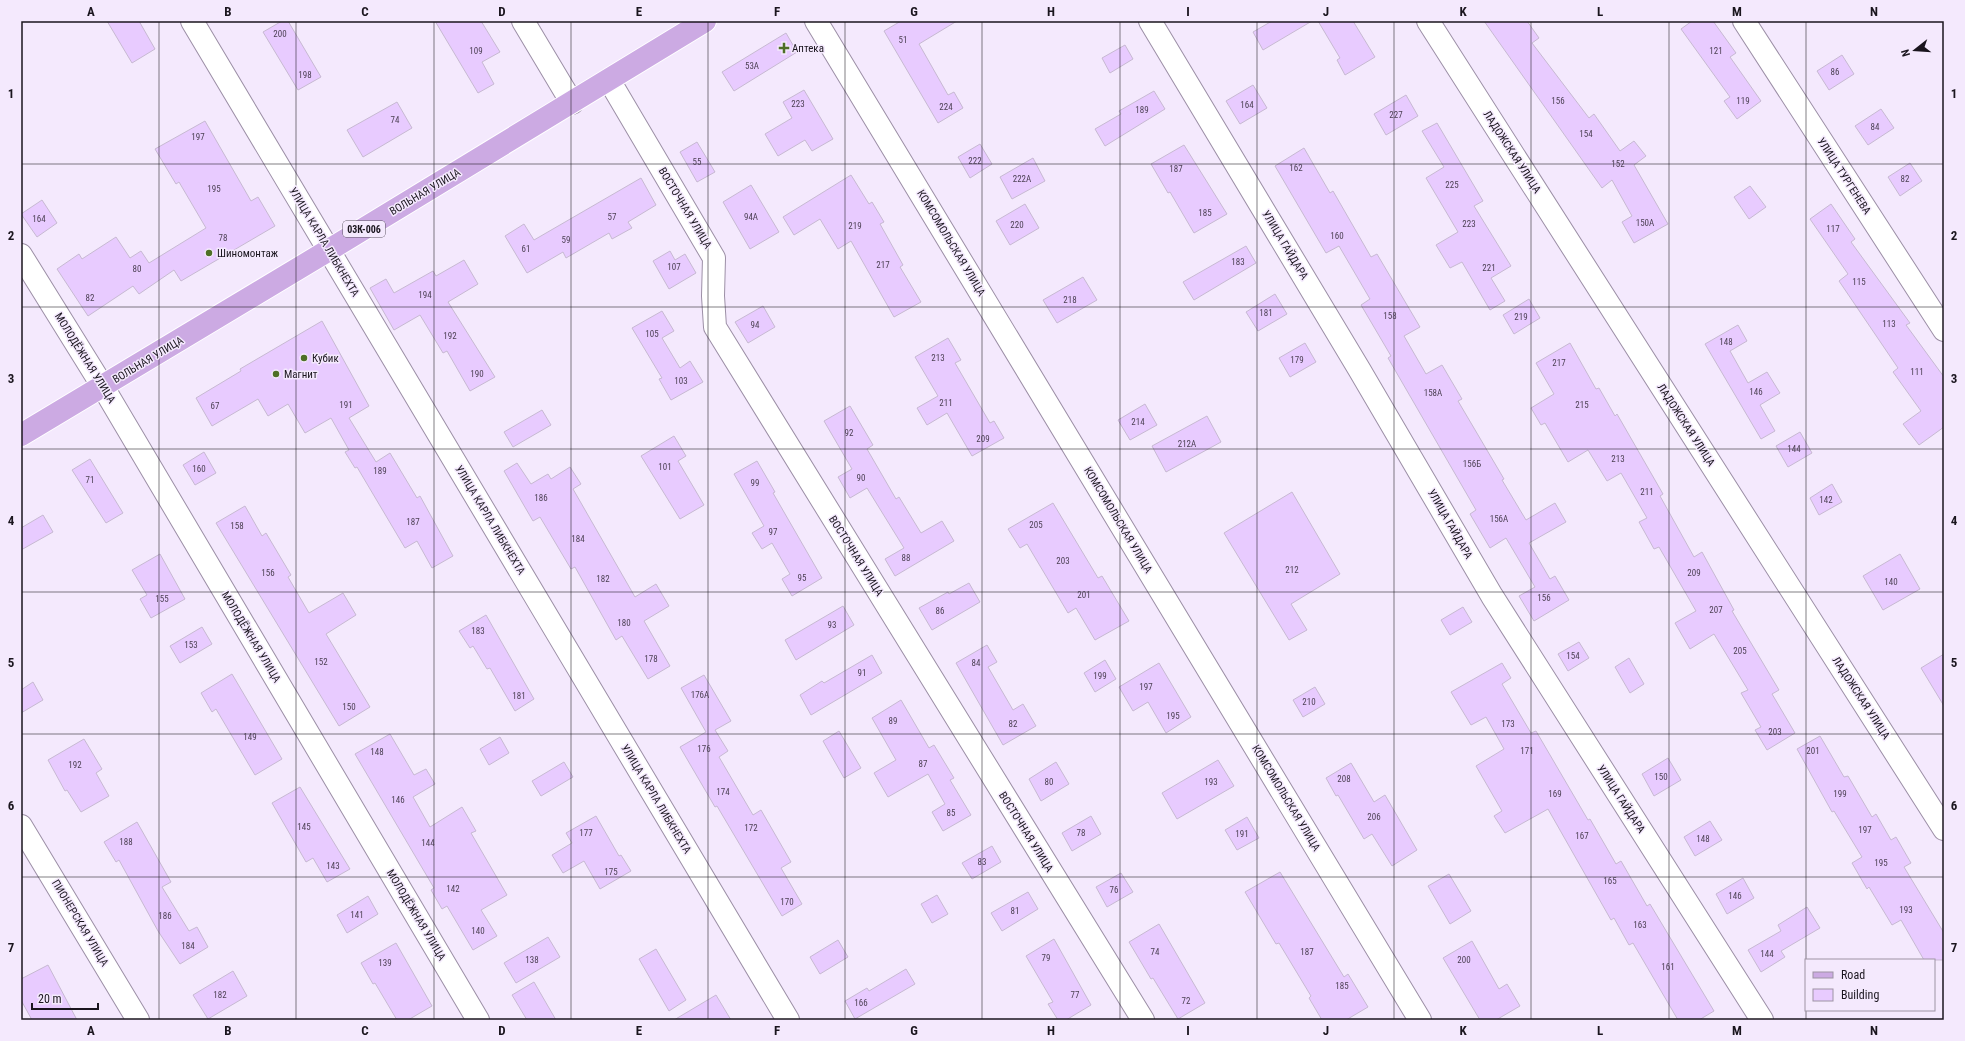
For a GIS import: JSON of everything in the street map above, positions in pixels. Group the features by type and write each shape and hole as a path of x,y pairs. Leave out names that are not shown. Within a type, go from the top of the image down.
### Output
{"main road":[{"name":"ВОЛЬНАЯ УЛИЦА","path":"21,435 103,387 705,21"}],"street":[{"name":"УЛИЦА КАРЛА ЛИБКНЕХТА","path":"192,21 788,1020"},
{"path":"524,21 572,103"},
{"name":"КОМСОМОЛЬСКАЯ УЛИЦА","path":"816,21 1420,1020"},
{"name":"УЛИЦА ГАЙДАРА","path":"1150,21 1355,362 1492,596 1762,1020"},
{"name":"ЛАДОЖСКАЯ УЛИЦА","path":"1428,21 1944,829"},
{"name":"УЛИЦА ТУРГЕНЕВА","path":"1744,21 1944,330"},
{"name":"ВОСТОЧНАЯ УЛИЦА","path":"609,80 714,258 713,296 715,327 1143,1020"},
{"name":"МОЛОДЁЖНАЯ УЛИЦА","path":"21,255 103,387 478,1020"},
{"name":"ПИОНЕРСКАЯ УЛИЦА","path":"21,826 138,1020"}],"building":[{"path":"107,21 139,21 155,49 132,63"},
{"path":"282,21 288,21 321,77 298,90 263,32"},
{"path":"435,21 481,21 500,52 482,62 494,84 478,93"},
{"path":"901,21 957,21 919,44 948,95 954,92 963,108 938,123 884,31"},
{"path":"1272,21 1312,21 1263,50 1253,32"},
{"path":"1318,21 1353,21 1375,57 1345,75 1337,60 1340,58"},
{"path":"1484,21 1527,21 1539,38 1532,43 1589,118 1594,114 1620,151 1634,141 1646,156 1634,165 1668,224 1634,243 1622,222 1632,216 1612,180 1602,188"},
{"path":"1692,21 1713,21 1736,53 1730,57 1761,101 1737,119 1724,101 1730,97 1681,29"},
{"path":"786,33 797,52 734,91 722,72"},
{"path":"1125,45 1133,59 1110,73 1102,58"},
{"path":"1842,55 1854,74 1829,90 1817,71"},
{"path":"1253,85 1267,108 1240,124 1226,101"},
{"path":"804,90 833,139 812,151 805,140 778,156 765,134 792,118 783,102"},
{"path":"1154,91 1165,109 1105,146 1095,129 1121,114 1119,111"},
{"path":"1406,95 1418,116 1386,135 1374,114"},
{"path":"397,102 412,128 363,157 347,130"},
{"path":"1881,109 1894,128 1868,145 1855,126"},
{"path":"205,121 251,201 258,197 275,226 181,281 174,270 139,294 133,286 88,316 57,269 79,254 82,259 116,237 130,258 141,251 149,263 206,228 179,182 176,184 155,149"},
{"path":"1437,123 1483,201 1474,206 1511,266 1491,278 1505,301 1490,310 1462,262 1450,268 1436,245 1458,232 1426,178 1444,167 1422,131"},
{"path":"697,142 715,172 697,182 680,152"},
{"path":"980,144 992,164 970,178 958,157"},
{"path":"1184,145 1227,214 1194,233 1170,192 1168,193 1151,164"},
{"path":"1304,148 1330,193 1333,191 1371,257 1377,254 1420,327 1404,336 1426,374 1442,365 1462,399 1458,401 1504,479 1502,480 1526,520 1555,503 1566,522 1529,543 1550,579 1555,576 1569,600 1534,621 1519,596 1535,587 1506,538 1490,548 1470,514 1476,510 1388,358 1391,356 1361,305 1370,299 1339,246 1326,253 1275,166"},
{"path":"1033,158 1045,181 1012,199 1000,177"},
{"path":"1910,163 1922,181 1900,196 1888,177"},
{"path":"851,175 869,204 872,202 884,222 880,224 903,265 900,267 921,302 894,317 851,241 838,249 820,219 794,235 783,217"},
{"path":"641,178 656,205 628,222 632,228 612,239 609,233 566,258 563,252 527,273 505,236 524,224 534,240"},
{"path":"751,185 779,232 750,249 723,202"},
{"path":"1750,186 1766,207 1749,219 1734,197"},
{"path":"42,200 57,223 37,237 21,214"},
{"path":"1025,204 1039,228 1010,245 996,221"},
{"path":"1831,204 1855,239 1851,242 1910,323 1906,325 1944,377 1944,427 1919,445 1903,424 1921,411 1893,372 1898,368 1839,281 1848,274 1810,219"},
{"path":"1246,246 1256,263 1194,300 1183,282"},
{"path":"670,251 675,260 685,254 696,273 669,289 653,261"},
{"path":"464,260 478,284 448,302 495,377 470,391 447,351 443,353 420,315 394,330 370,288 386,279 394,293 433,271 436,276"},
{"path":"1083,277 1097,300 1057,323 1043,300"},
{"path":"1275,294 1287,314 1258,331 1246,312"},
{"path":"1529,299 1540,318 1514,334 1503,315"},
{"path":"763,306 775,327 748,343 735,322"},
{"path":"662,311 674,331 662,338 680,368 690,361 703,382 671,400 659,379 662,378 632,328"},
{"path":"322,321 369,406 349,418 376,462 390,453 417,498 420,496 453,556 432,568 417,541 405,548 357,467 355,468 345,452 349,450 331,418 305,433 288,404 268,416 258,399 212,426 196,398 241,371 240,369"},
{"path":"1738,325 1747,341 1730,351 1748,383 1767,372 1780,393 1760,405 1775,431 1761,439 1705,344"},
{"path":"948,338 961,360 955,363 990,423 994,421 1004,438 972,456 947,413 927,425 917,408 938,396 915,357"},
{"path":"1305,343 1316,362 1290,377 1279,358"},
{"path":"1570,343 1596,389 1599,388 1615,416 1617,414 1663,494 1660,496 1694,557 1702,552 1734,610 1732,611 1779,690 1772,694 1795,733 1767,750 1755,730 1761,727 1741,693 1748,690 1714,634 1690,649 1675,623 1696,611 1659,547 1654,549 1639,522 1647,518 1621,473 1607,481 1588,450 1568,462 1545,423 1541,425 1531,408 1554,394 1536,363"},
{"path":"1145,404 1157,425 1130,440 1118,420"},
{"path":"850,406 873,445 867,449 896,499 899,497 921,533 942,521 954,541 895,576 885,559 904,548 867,488 850,498 838,477 852,469 824,421"},
{"path":"542,410 551,425 513,447 504,432"},
{"path":"1207,416 1221,442 1166,472 1152,446"},
{"path":"1800,432 1812,453 1788,467 1776,446"},
{"path":"674,436 686,456 678,461 704,505 680,519 641,456"},
{"path":"204,452 216,473 195,485 183,465"},
{"path":"90,459 123,513 106,523 72,470"},
{"path":"757,461 775,492 773,493 822,578 792,596 782,579 790,574 772,543 762,549 752,533 764,526 734,474"},
{"path":"517,463 531,484 548,474 551,479 570,467 581,484 573,489 635,597 656,584 669,606 644,621 670,666 648,679 622,636 616,640 575,567 571,569 540,517 533,521 504,471"},
{"path":"1832,484 1842,502 1819,515 1810,498"},
{"path":"1292,492 1340,574 1291,604 1307,630 1289,640 1224,533"},
{"path":"1053,503 1098,578 1102,576 1129,621 1095,640 1076,608 1068,613 1027,544 1020,548 1008,529"},
{"path":"245,506 262,536 266,533 291,575 288,577 309,613 343,593 356,615 326,634 370,707 339,726 216,523"},
{"path":"43,515 53,532 21,550 21,528"},
{"path":"160,554 185,599 151,618 140,599 147,595 132,570"},
{"path":"1900,554 1920,589 1883,610 1863,576"},
{"path":"969,583 980,602 932,630 919,608 948,592 949,594"},
{"path":"843,606 854,625 796,660 785,640"},
{"path":"1463,607 1472,622 1450,635 1441,620"},
{"path":"486,615 534,699 515,711 490,668 487,669 473,646 470,648 459,631"},
{"path":"202,627 212,644 180,663 170,646"},
{"path":"1579,642 1589,658 1568,671 1558,654"},
{"path":"987,645 997,662 988,667 1013,710 1023,704 1036,726 1003,745 956,663"},
{"path":"1944,654 1944,706 1921,668"},
{"path":"872,655 882,673 811,715 800,695 822,681 824,683"},
{"path":"1629,658 1644,684 1630,693 1615,667"},
{"path":"1105,660 1116,679 1095,692 1084,673"},
{"path":"1159,663 1191,717 1166,733 1148,702 1133,711 1119,687"},
{"path":"1502,663 1511,678 1502,684 1531,733 1536,731 1588,820 1590,819 1616,864 1621,861 1647,906 1650,904 1714,1011 1699,1020 1678,1020 1633,943 1629,945 1614,918 1611,920 1548,809 1505,833 1494,816 1502,811 1476,766 1504,749 1486,717 1471,725 1451,692"},
{"path":"232,674 282,759 255,775 216,709 212,712 201,693"},
{"path":"704,675 731,721 715,730 728,751 719,757 753,815 761,810 791,862 781,868 802,904 782,916 680,747 706,732 681,688"},
{"path":"33,682 43,700 21,713 21,690"},
{"path":"1315,687 1325,704 1303,717 1293,700"},
{"path":"901,700 929,748 934,745 954,778 950,780 971,815 943,831 932,812 945,804 928,774 888,797 874,773 896,760 872,718"},
{"path":"839,731 861,768 844,778 823,741"},
{"path":"390,734 414,775 426,769 435,784 413,797 430,827 462,807 476,831 471,833 507,895 481,910 497,936 473,950 447,906 442,909 431,890 434,888 355,754"},
{"path":"1820,736 1844,777 1848,776 1872,817 1876,814 1891,840 1896,837 1911,863 1904,867 1944,933 1944,960 1923,959 1901,920 1892,925 1869,887 1867,889 1852,863 1862,857 1834,811 1832,812 1797,749"},
{"path":"500,737 509,753 489,765 480,749"},
{"path":"84,739 102,769 96,773 109,796 81,812 67,790 65,791 48,760"},
{"path":"1668,758 1681,780 1654,796 1642,774"},
{"path":"1218,760 1234,786 1177,819 1162,793"},
{"path":"564,762 573,777 541,796 532,781"},
{"path":"1056,762 1069,784 1041,801 1029,779"},
{"path":"1351,763 1374,802 1385,795 1417,850 1392,866 1372,834 1364,839 1326,778"},
{"path":"300,787 350,869 327,882 313,858 306,862 272,803"},
{"path":"596,816 619,856 621,855 631,871 600,889 584,861 563,873 552,855 572,843 566,833"},
{"path":"1091,816 1101,834 1072,851 1062,833"},
{"path":"1247,817 1259,838 1237,850 1225,830"},
{"path":"1710,821 1722,840 1695,856 1684,837"},
{"path":"137,822 171,882 162,887 189,931 197,927 208,947 180,964 158,931 119,860 116,862 104,842"},
{"path":"992,846 1001,862 972,879 962,863"},
{"path":"1280,872 1344,977 1348,974 1368,1007 1346,1020 1322,1020 1309,998 1311,996 1279,943 1276,944 1245,892"},
{"path":"1121,873 1133,892 1107,907 1096,887"},
{"path":"1449,874 1471,911 1450,924 1428,886"},
{"path":"1743,878 1754,898 1727,914 1716,894"},
{"path":"1028,892 1038,909 1002,931 991,913"},
{"path":"937,895 948,914 932,923 921,904"},
{"path":"368,896 378,914 347,933 337,915"},
{"path":"1807,907 1820,928 1781,951 1785,957 1761,972 1748,950 1781,931 1778,925"},
{"path":"1159,924 1205,1003 1178,1019 1153,978 1151,979 1129,942"},
{"path":"548,937 560,957 516,983 504,963"},
{"path":"1054,939 1091,1005 1066,1020 1058,1020 1048,1004 1053,1002 1026,956"},
{"path":"838,940 848,957 820,974 810,957"},
{"path":"1472,941 1499,989 1507,984 1520,1006 1496,1020 1480,1020 1443,958"},
{"path":"396,943 432,1006 408,1020 397,1020 361,963"},
{"path":"656,949 686,1000 669,1011 639,959"},
{"path":"48,965 77,1020 32,1020 21,1000 21,979"},
{"path":"906,969 915,984 855,1019 845,1001 867,988 869,991"},
{"path":"233,971 247,996 208,1019 193,995"},
{"path":"534,982 556,1020 527,1020 512,995"},
{"path":"716,995 731,1020 674,1020"}],"place":[{"name":"Аптека","path":"784,48"},
{"name":"Шиномонтаж","path":"209,253"},
{"name":"Кубик","path":"304,358"},
{"name":"Магнит","path":"276,374"}]}
